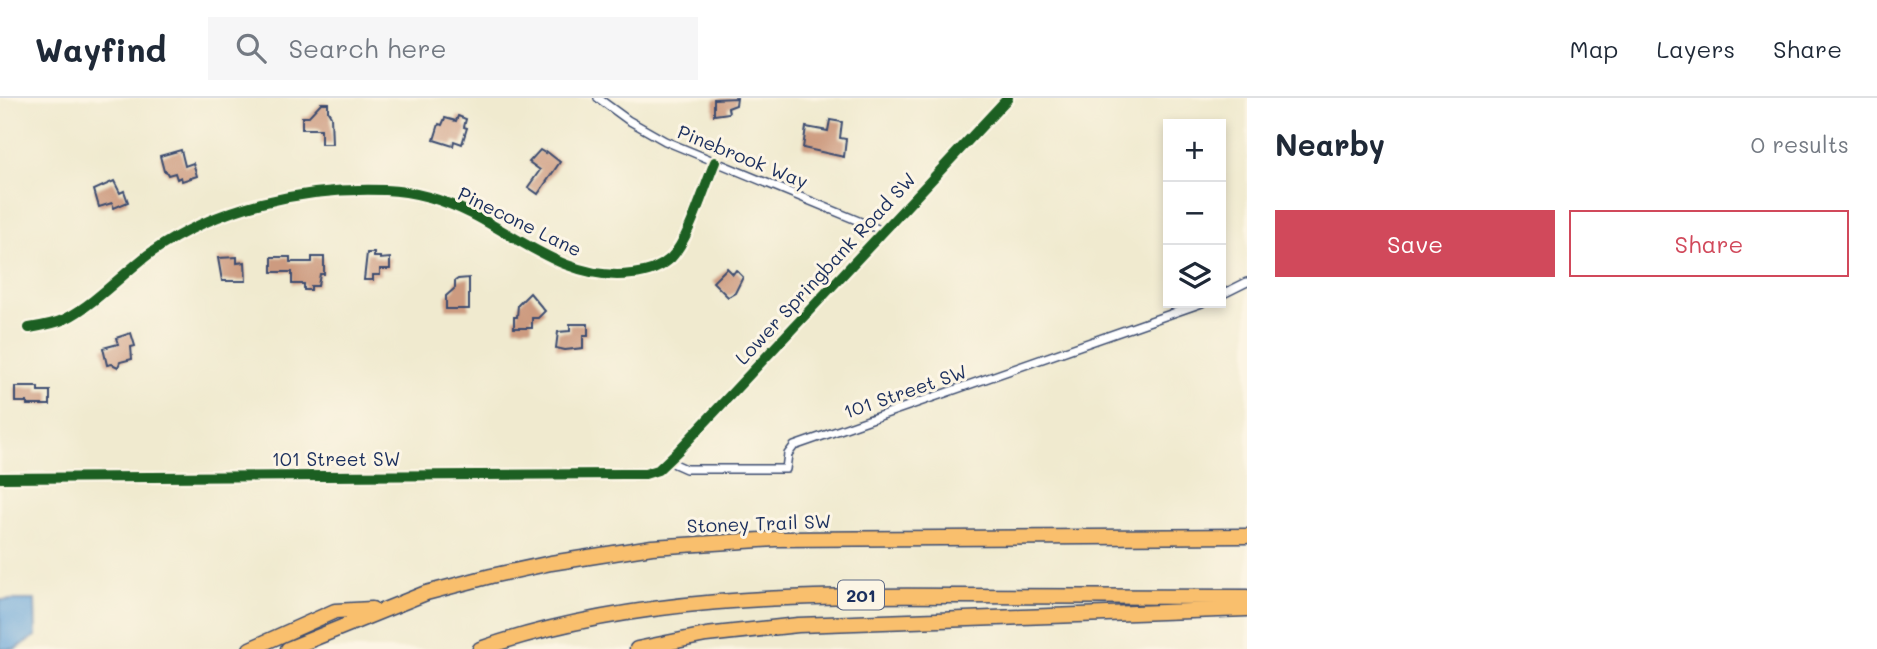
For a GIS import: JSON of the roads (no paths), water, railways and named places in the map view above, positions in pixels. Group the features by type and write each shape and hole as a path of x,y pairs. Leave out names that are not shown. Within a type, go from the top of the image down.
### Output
{"highway":[{"name":"Stoney Trail SW","path":"288,649 426,593 551,563 652,547 775,539 1247,536"},
{"name":"201","path":"480,649 576,624 700,603 863,595 1247,597"},
{"path":"250,649 335,611 384,609"},
{"path":"637,649 706,635 798,625 1247,609"}],"street":[{"name":"Pinebrook Way","path":"598,98 652,134 883,231"},
{"name":"Lower Springbank Road SW","path":"668,461 1008,98"},
{"name":"Pinecone Lane","path":"29,328 55,323 72,315 149,255 197,225 262,203 340,192 386,190 423,196 472,215 573,268 613,275 645,272 665,263 677,250 715,162"},
{"path":"1226,292 1247,282"},
{"name":"101 Street SW","path":"0,478 625,474 652,472 668,461 686,469 786,469 788,454 794,446 1188,308"}],"water":[{"path":"0,600 35,600 36,636 15,649 0,649"}]}
